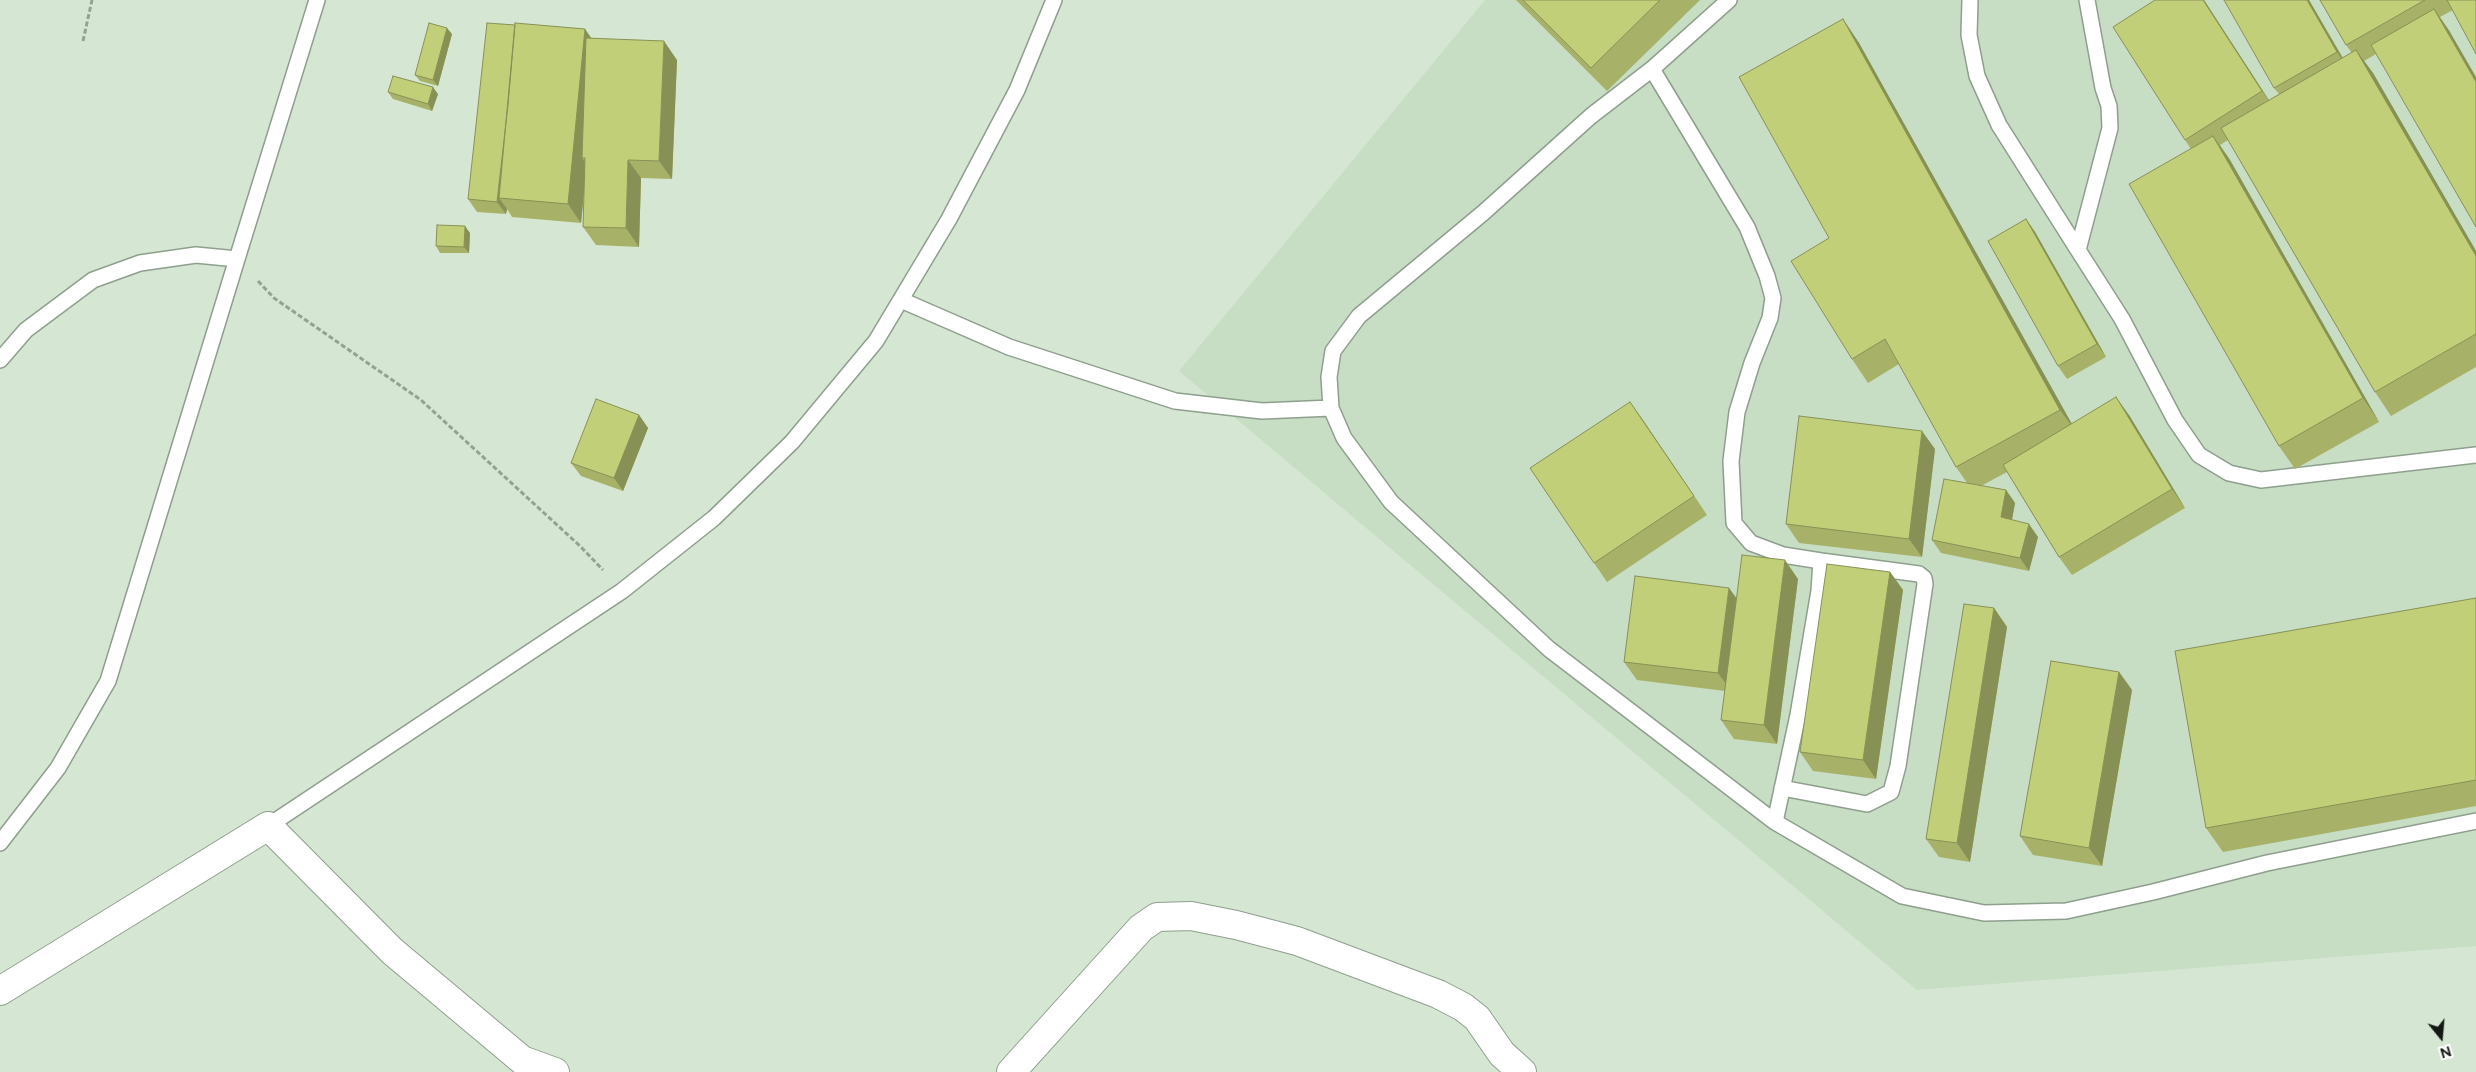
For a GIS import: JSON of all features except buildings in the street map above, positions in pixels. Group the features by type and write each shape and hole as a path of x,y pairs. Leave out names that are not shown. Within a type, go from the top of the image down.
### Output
{"street":[{"path":"0,991 268,826 392,951 522,1060 555,1072"},
{"path":"1011,1072 1141,928 1157,917 1191,916 1236,924 1297,940 1438,994 1463,1007 1477,1018 1502,1054 1522,1072"}],"lane":[{"path":"0,843 58,768 108,681 317,0"},
{"path":"268,826 622,591 714,518 792,442 876,341 901,300 949,219 1017,90 1054,0"},
{"path":"1729,0 1652,69 1591,116 1483,213 1359,316 1333,351 1329,377 1331,408 1344,438 1390,502 1549,649 1775,822 1902,896 1984,913 2066,911 2153,892 2267,863 2476,821"},
{"path":"1970,0 1969,35 1977,76 1999,125 2122,319 2175,420 2199,455 2229,472 2261,480 2476,455"},
{"path":"2078,250 2110,128 2110,106 2103,88 2087,0"},
{"path":"1652,69 1747,227 1767,276 1773,298 1770,318 1752,363 1736,412 1730,461 1734,523 1751,543 1783,555 1919,574 1924,578 1925,584 1898,766 1891,792 1867,804 1782,788"},
{"path":"0,360 26,330 93,280 140,263 187,256 196,255 237,259"},
{"path":"901,300 1009,347 1175,401 1262,411 1331,408"},
{"path":"1775,822 1809,649 1819,591 1821,561"}],"path":[{"path":"82,40 92,0"},
{"path":"237,259 274,298 421,400 580,546 622,591"}],"shaded area":[{"path":"1485,0 2476,0 2476,946 1917,990 1179,371"}]}
